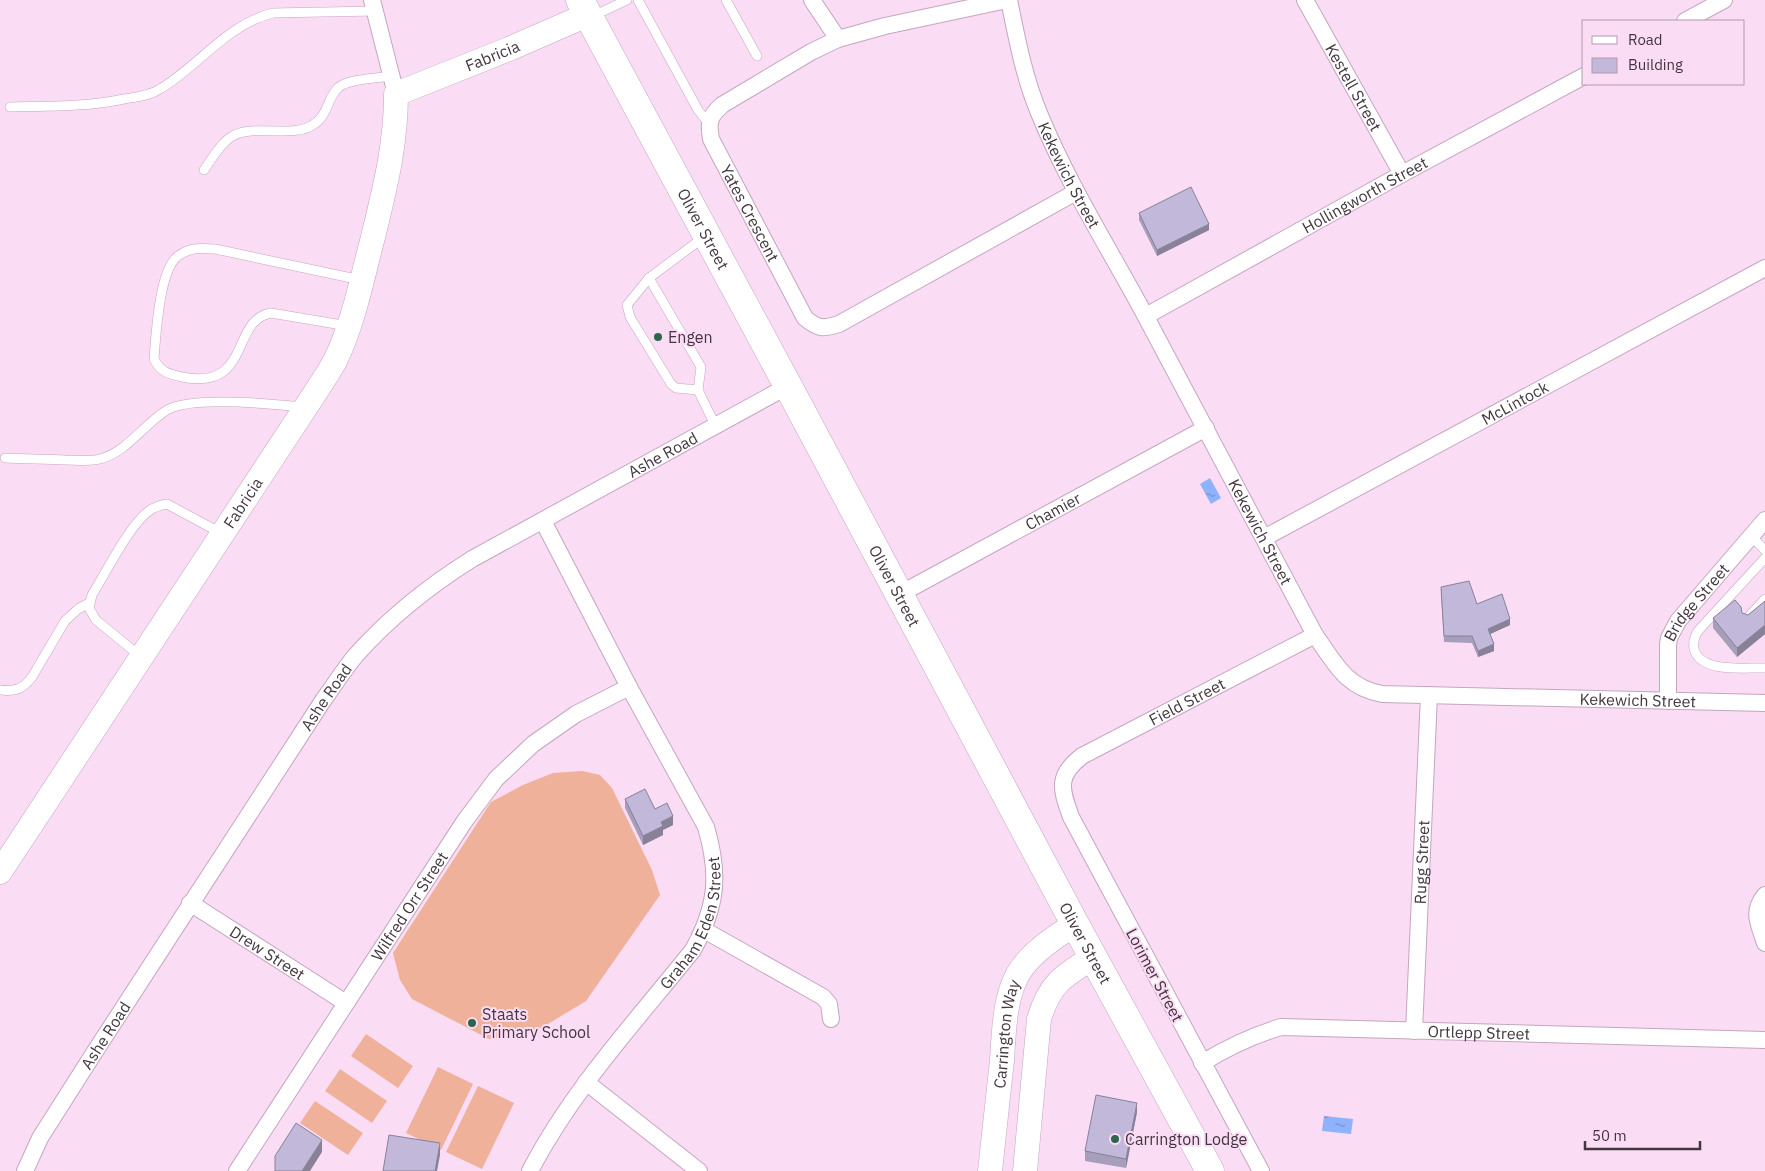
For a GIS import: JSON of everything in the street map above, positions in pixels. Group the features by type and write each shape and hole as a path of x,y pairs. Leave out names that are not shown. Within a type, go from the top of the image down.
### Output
{"highway":[{"name":"Oliver Street","path":"585,11 900,594 1075,924 1210,1171"}],"street":[{"path":"812,0 838,39"},
{"path":"709,124 713,113 722,105 811,52 838,39 885,26 1008,0"},
{"name":"Kekewich Street","path":"1008,0 1019,50 1036,104 1061,163 1146,316 1315,635 1342,673 1352,683 1368,691 1382,694 1765,703"},
{"name":"Kestell Street","path":"1305,0 1402,174"},
{"path":"1687,20 1724,0"},
{"name":"Fabricia","path":"0,872 306,408 335,361 362,280 392,155 396,124 393,85 373,5"},
{"name":"Fabricia","path":"393,85 509,49 585,11"},
{"name":"Hollingworth Street","path":"1146,316 1402,174 1582,77"},
{"name":"Yates Crescent","path":"709,124 711,139 805,318 814,326 826,328 839,324 1076,192"},
{"name":"McLintock","path":"1264,538 1765,268"},
{"name":"Ashe Road","path":"25,1171 40,1138 190,903 324,699 355,656 410,602 472,559 543,522 788,386"},
{"name":"Chamier","path":"900,594 1206,428"},
{"name":"Bridge Street","path":"1668,701 1668,644 1672,629 1765,520"},
{"name":"Graham Eden Street","path":"530,1171 556,1126 586,1082 693,950 704,930 710,913 714,880 713,851 706,827 629,687 543,522"},
{"name":"Field Street","path":"1064,775 1072,764 1082,756 1315,635"},
{"name":"Wilfred Orr Street","path":"237,1171 464,822 496,780 533,744 576,714 629,687"},
{"name":"Rugg Street","path":"1414,1031 1428,695"},
{"name":"Lorimer Street","path":"1064,775 1061,786 1071,817 1260,1171"},
{"path":"1765,895 1759,903 1756,914 1765,943"},
{"name":"Drew Street","path":"190,903 346,1003"},
{"name":"Carrington Way","path":"990,1171 1007,1014 1013,984 1018,973 1027,962 1075,924"},
{"path":"704,930 823,997 829,1004 831,1018"},
{"name":"Carrington Way","path":"1025,1171 1039,1019 1045,1000 1057,982 1094,957"},
{"name":"Ortlepp Street","path":"1202,1064 1229,1047 1256,1034 1281,1027 1765,1040"},
{"path":"586,1082 699,1171"}],"lane":[{"path":"585,11 627,0"},
{"path":"638,0 698,110 709,124"},
{"path":"726,0 757,56"},
{"path":"10,107 85,106 144,96 171,82 225,38 260,16 272,13 373,5"},
{"path":"204,170 218,148 238,133 248,130 293,131 309,128 322,118 334,93 342,85 393,85"},
{"path":"698,390 676,388 671,384 628,312 627,305 649,278 707,235"},
{"path":"348,326 271,313 262,315 254,322 227,369 212,377 186,378 168,374 157,366 154,359 164,280 170,266 177,257 187,250 199,248 215,249 362,280"},
{"path":"649,278 701,367 698,390 715,425"},
{"path":"5,458 100,459 120,449 168,410 183,405 263,403 306,408"},
{"path":"142,657 96,620 89,603 136,523 149,511 160,505 167,504 223,534"},
{"path":"1751,536 1765,550"},
{"path":"1765,558 1698,631 1693,642 1695,652 1708,665 1765,668"},
{"path":"1747,618 1765,599"},
{"path":"0,690 18,690 26,686 65,620 89,603"}],"shaded area":[{"path":"582,771 600,775 612,788 652,870 660,895 586,1001 543,1027 524,1035 489,1039 412,999 400,980 393,953 491,802 523,785 553,773"},
{"path":"366,1034 413,1066 398,1088 351,1056"},
{"path":"438,1067 473,1084 441,1150 406,1133"},
{"path":"340,1069 387,1101 372,1123 325,1091"},
{"path":"478,1086 514,1103 482,1169 446,1152"},
{"path":"315,1101 363,1133 348,1155 300,1123"}],"water":[{"path":"1210,478 1221,498 1211,504 1200,484"},
{"path":"1324,1116 1353,1119 1351,1134 1322,1131"}],"building":[{"path":"1191,187 1209,224 1157,250 1139,213"},
{"path":"1469,581 1477,604 1502,594 1510,619 1488,629 1494,644 1478,651 1472,636 1444,636 1441,587"},
{"path":"1735,600 1741,607 1742,613 1748,615 1765,601 1765,625 1737,648 1713,618"},
{"path":"645,789 655,809 667,803 673,816 661,822 663,826 643,836 625,799"},
{"path":"1096,1095 1137,1103 1126,1159 1085,1151"},
{"path":"296,1123 322,1140 302,1171 275,1171 275,1156"},
{"path":"389,1135 440,1143 435,1171 383,1171"}],"place":[{"name":"Engen","path":"658,337"},
{"name":"Staats Primary School","path":"472,1023"},
{"name":"Carrington Lodge","path":"1115,1139"}]}
